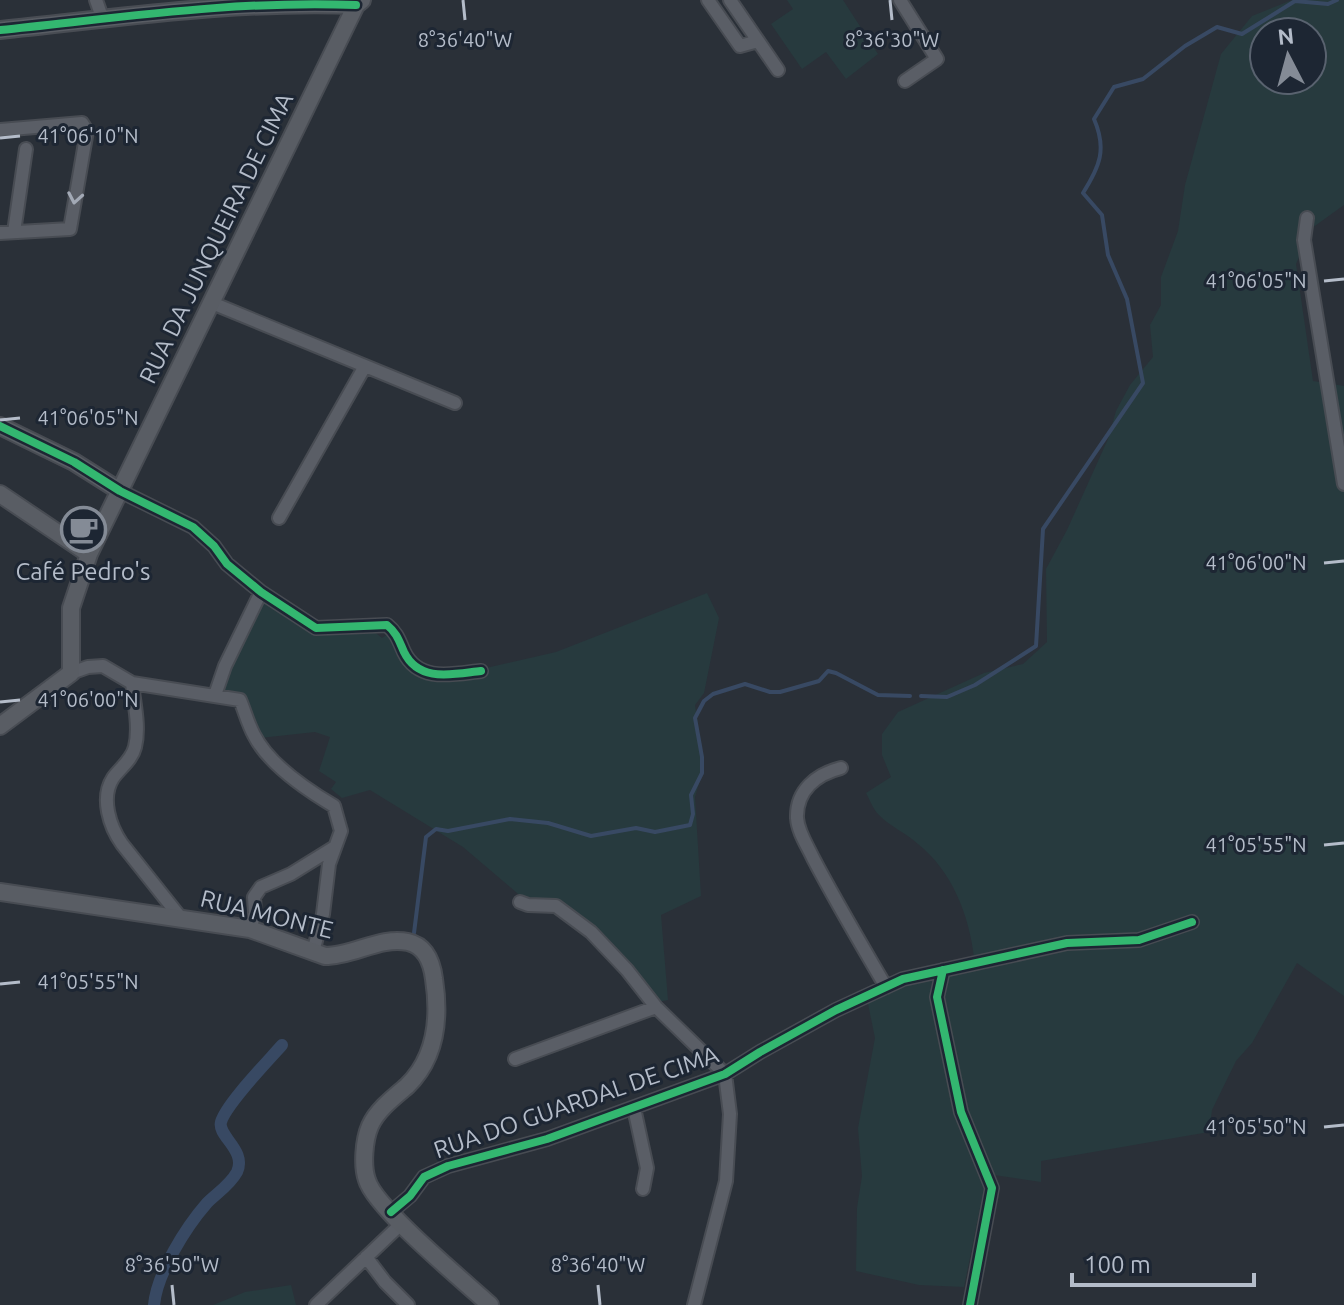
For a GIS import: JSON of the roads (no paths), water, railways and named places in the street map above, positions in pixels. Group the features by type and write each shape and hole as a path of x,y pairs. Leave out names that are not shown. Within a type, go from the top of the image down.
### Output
{"main road":[{"path":"0,31 210,4 359,2"},
{"name":"RUA DA JUNQUEIRA DE CIMA","path":"71,673 71,608 89,554 359,2"},
{"path":"0,426 74,462 120,491"},
{"path":"0,494 89,554"},
{"path":"0,726 71,673"},
{"name":"RUA MONTE","path":"0,892 250,929 313,952 337,956 386,943 410,943 422,949 433,970 438,1006 429,1057 419,1075 376,1116 370,1127 367,1180 396,1218 490,1305"}],"street":[{"path":"96,0 103,20"},
{"path":"708,0 740,46 758,41"},
{"path":"730,0 778,70"},
{"path":"900,0 937,59 905,81"},
{"path":"0,130 82,123 87,131 70,229 7,232 26,149"},
{"path":"1307,218 1304,240 1344,484"},
{"path":"212,303 455,403"},
{"path":"279,518 365,366"},
{"path":"120,491 193,527 214,546 227,564 261,592 316,628 387,625 397,632 406,656 424,673 446,675 481,671"},
{"path":"215,695 225,666 261,592"},
{"path":"71,673 103,666 132,683 240,700 255,738 272,758 302,788 334,806 341,831 333,848 323,914 313,952"},
{"path":"132,683 135,745 131,756 111,780 108,790 109,818 122,844 180,917"},
{"path":"841,768 827,771 809,783 798,803 799,829 834,899 886,987"},
{"path":"250,929 255,913 254,897 261,887 291,874 333,848"},
{"path":"520,902 556,906 591,932 656,1007 725,1074 730,1114 726,1181 694,1305"},
{"name":"RUA DO GUARDAL DE CIMA","path":"316,1305 366,1257 424,1177 448,1166 547,1139 725,1074 810,1024 903,979 1067,943 1139,940 1192,922"},
{"path":"943,970 937,997 961,1112 992,1188 970,1305"},
{"path":"515,1059 656,1007"},
{"path":"634,1108 647,1168 643,1189"},
{"path":"366,1257 408,1305"}],"waterway":[{"path":"921,696 947,697 975,685 1036,646 1043,529 1143,383 1127,299 1108,255 1102,215 1083,193 1100,157 1100,139 1094,119 1114,87 1143,79 1185,46 1217,27 1242,34 1295,1 1328,4 1337,0"},
{"path":"414,933 426,837 436,829 448,831 510,819 548,823 591,836 636,828 655,832 690,825 693,814 691,795 702,773 695,718 704,701 713,694 745,684 780,692 819,681 828,671 878,695 910,696"},
{"path":"154,1305 161,1279 182,1237 207,1203 237,1172 238,1157 221,1127 224,1114 282,1045"}],"place":[{"name":"Café Pedro's","path":"83,529"}]}
